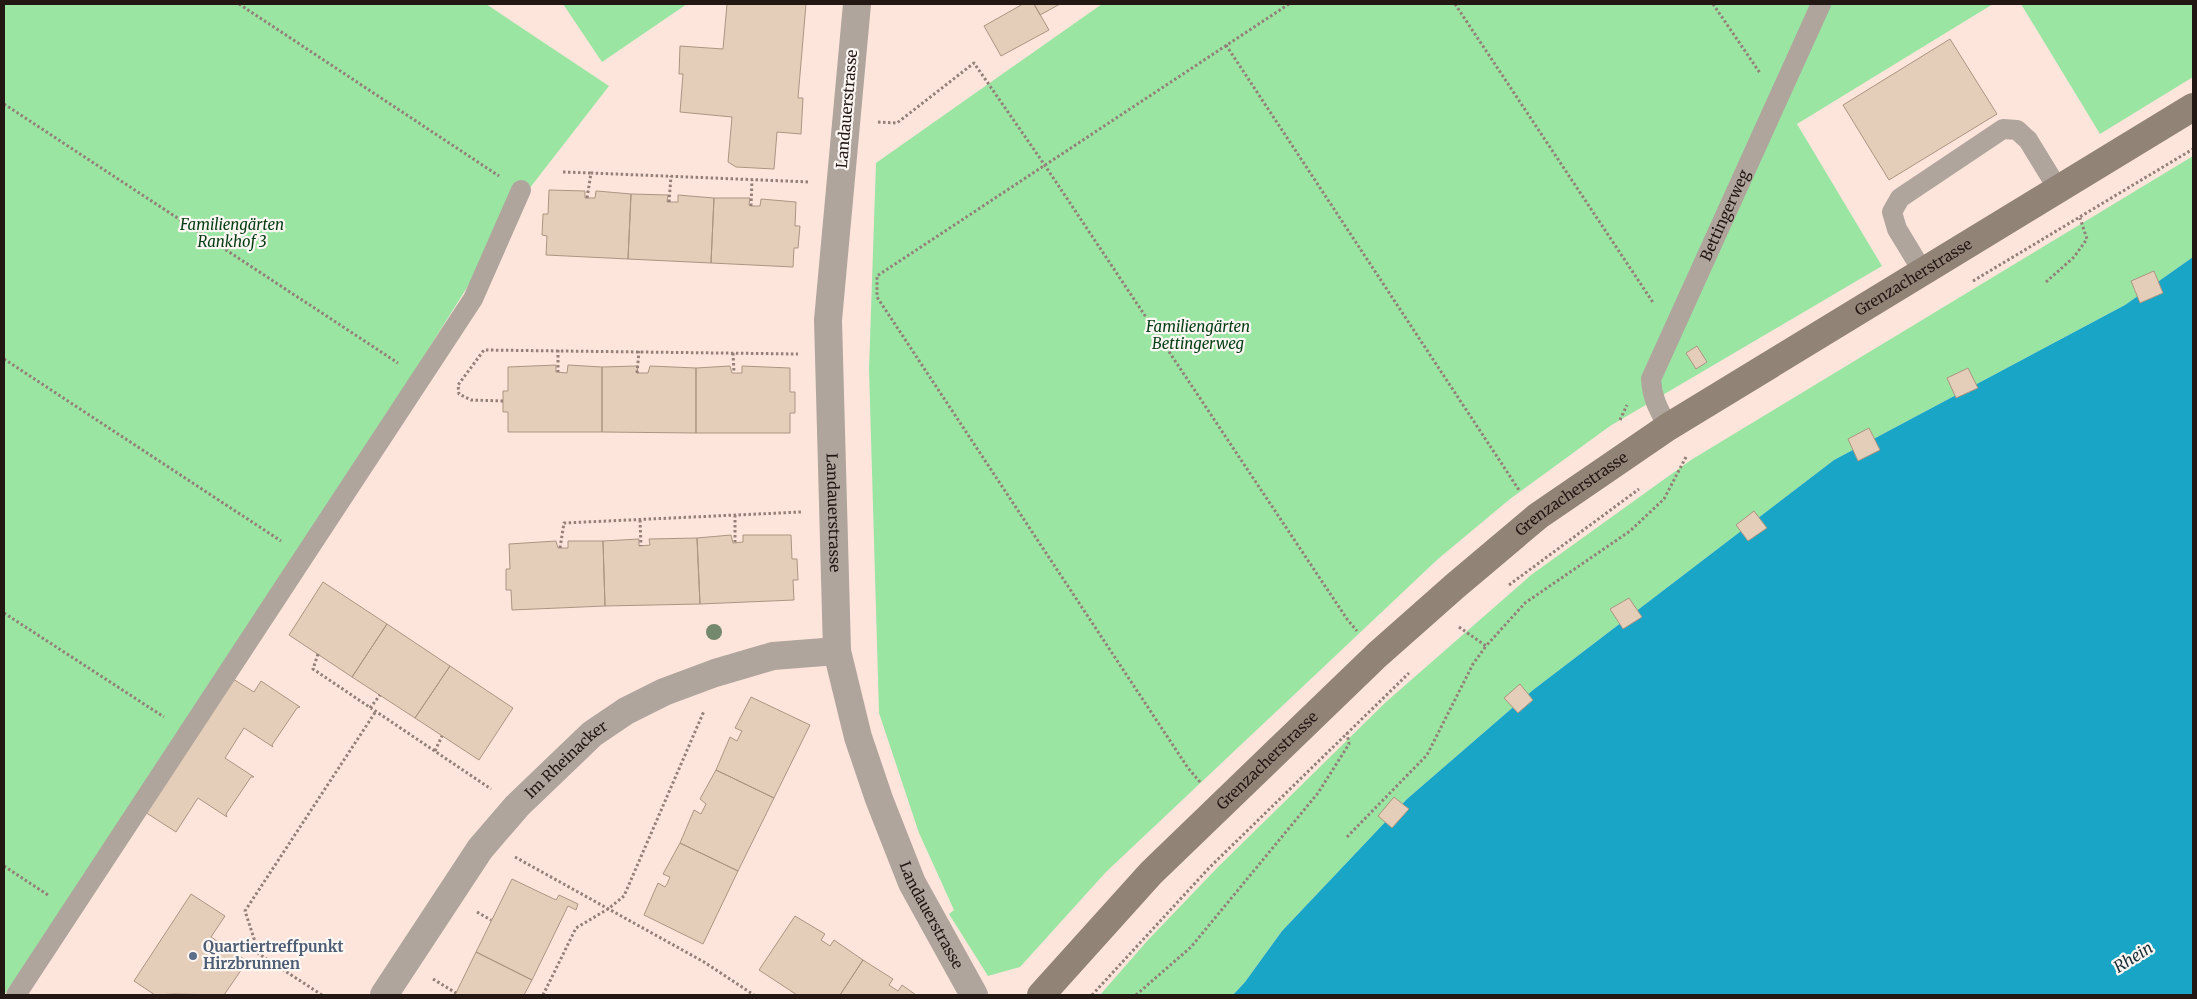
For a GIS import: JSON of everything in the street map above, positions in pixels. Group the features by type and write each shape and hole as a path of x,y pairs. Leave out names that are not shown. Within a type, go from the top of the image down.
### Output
{"main road":[{"name":"Grenzacherstrasse","path":"1040,995 1152,874 1384,649 1538,516 1668,427 2193,107"}],"street":[{"name":"Landauerstrasse","path":"857,4 828,320 837,651 858,737 879,799 912,883 974,995"},
{"name":"Im Rheinacker","path":"384,995 486,842 517,806 592,734 664,692 730,668 773,656 837,651"}],"lane":[{"name":"Bettingerweg","path":"1652,393 1651,379 1821,4"},
{"path":"1923,272 1896,229 1892,212 1900,198 2003,129 2017,130 2028,140 2058,189"},
{"path":"16,995 473,299 521,190"},
{"path":"1652,393 1655,404 1668,427"}],"path":[{"path":"239,4 521,190"},
{"path":"1203,786 1188,768 877,297 877,276 1288,4"},
{"path":"1455,4 1673,332"},
{"path":"1713,4 1778,101"},
{"path":"1226,45 1522,494"},
{"path":"876,122 897,123 974,63 1044,164 1347,619 1362,637"},
{"path":"4,104 421,378"},
{"path":"1970,283 2193,149"},
{"path":"563,172 840,183"},
{"path":"586,198 591,173"},
{"path":"669,202 671,176"},
{"path":"751,206 752,180"},
{"path":"2046,282 2074,257 2087,239 2080,218"},
{"path":"503,401 471,400 459,394 458,385 484,350 829,354"},
{"path":"558,350 558,372"},
{"path":"637,373 639,351"},
{"path":"733,353 734,374"},
{"path":"4,359 304,557"},
{"path":"1618,425 1625,406 1652,393"},
{"path":"1679,461 1694,450"},
{"path":"1347,837 1426,755 1472,664 1486,646 1525,603 1630,531 1664,499 1687,455"},
{"path":"1505,589 1647,483"},
{"path":"560,548 564,523 834,511"},
{"path":"735,516 735,542"},
{"path":"640,520 641,546"},
{"path":"4,613 188,733"},
{"path":"1466,621 1459,627 1486,646"},
{"path":"318,654 313,670 517,806"},
{"path":"1092,995 1209,868 1415,666"},
{"path":"543,995 576,928 608,909 624,896 712,694 730,668"},
{"path":"370,708 380,695"},
{"path":"322,995 259,954 245,911 376,711"},
{"path":"1136,995 1191,947 1318,793 1349,744 1347,734"},
{"path":"435,751 442,736"},
{"path":"486,842 704,962 754,995"},
{"path":"4,866 72,910"}],"green space":[{"name":"Familiengärten Rankhof 3","path":"4,4 486,4 609,86 529,189 229,666 4,995"},
{"path":"563,4 687,4 602,62"},
{"name":"Familiengärten Bettingerweg","path":"1102,4 1993,4 1797,124 1882,266 1610,426 1510,499 1438,559 1106,872 1020,967 988,976 949,914 954,910 919,833 879,713 869,369 876,163"},
{"path":"2021,4 2193,4 2193,77 2100,134"},
{"path":"2193,156 2193,257 2125,305 1834,460 1533,690 1407,799 1282,931 1245,982 1233,995 1100,995 1148,940 1218,867 1386,702 1531,575 1691,460"}],"water":[{"name":"Rhein","path":"2193,257 2193,995 1233,995 1245,982 1282,931 1407,799 1533,690 1834,460 2125,305"}],"building":[{"path":"727,4 806,4 798,98 803,98 801,134 777,132 774,169 736,167 728,162 732,117 680,112 683,74 679,74 680,46 723,49"},
{"path":"1023,4 1034,4 1049,30 1001,56 984,26"},
{"path":"1034,4 1060,4 1040,15"},
{"path":"1950,39 1997,114 1889,180 1843,105"},
{"path":"549,190 585,191 585,198 595,198 596,191 631,194 628,259 546,255 547,236 542,235 543,214 548,214"},
{"path":"631,194 668,195 667,202 678,202 678,195 714,198 711,263 628,259"},
{"path":"714,198 750,198 749,205 751,206 760,206 761,199 796,202 795,226 800,226 798,248 794,248 793,267 711,263"},
{"path":"2154,271 2163,293 2140,303 2131,281"},
{"path":"1697,346 1707,362 1696,369 1686,353"},
{"path":"556,365 556,372 567,373 568,365 602,367 602,432 508,432 508,412 503,412 503,391 508,391 508,367"},
{"path":"638,366 637,373 648,373 650,366 696,368 696,433 602,432 602,367"},
{"path":"730,366 732,373 742,373 742,366 790,368 790,392 795,392 795,413 790,413 790,433 696,433 696,368"},
{"path":"1968,368 1978,388 1956,398 1947,378"},
{"path":"1869,428 1880,450 1858,461 1848,439"},
{"path":"1754,511 1767,528 1748,541 1736,525"},
{"path":"731,535 733,543 743,542 743,535 791,535 792,559 797,559 798,580 793,580 794,600 700,604 697,538"},
{"path":"697,538 700,604 605,606 603,541 639,539 639,546 650,545 649,539"},
{"path":"556,541 558,548 568,548 568,541 603,541 605,606 512,610 511,590 506,590 506,569 510,569 509,544"},
{"path":"323,582 387,624 352,677 289,635"},
{"path":"1629,598 1642,617 1623,629 1610,609"},
{"path":"387,624 450,666 415,718 352,677"},
{"path":"450,666 513,708 479,760 415,718"},
{"path":"233,679 254,692 261,681 300,707 297,708 272,745 273,747 244,728 225,758 254,777 251,777 226,814 227,817 198,798 176,832 145,812"},
{"path":"1520,684 1533,700 1518,713 1504,698"},
{"path":"751,697 810,725 774,798 716,770 730,737 737,741 742,731 735,728"},
{"path":"716,770 774,798 738,871 680,843 694,810 701,814 706,804 700,799"},
{"path":"1394,797 1409,809 1392,828 1378,816"},
{"path":"680,843 738,871 703,944 644,915 658,883 665,887 667,884 670,877 663,874"},
{"path":"512,879 556,900 559,895 578,904 576,910 568,906 532,980 476,952"},
{"path":"191,894 225,916 211,937 250,963 249,965 246,963 224,995 155,995 134,981"},
{"path":"795,916 825,934 821,940 830,946 834,940 863,960 840,995 797,995 759,970"},
{"path":"476,952 532,980 524,995 455,995"},
{"path":"863,960 893,979 889,985 898,991 902,985 916,995 840,995"}],"place":[{"name":"Quartiertreffpunkt Hirzbrunnen","path":"193,956"}]}
